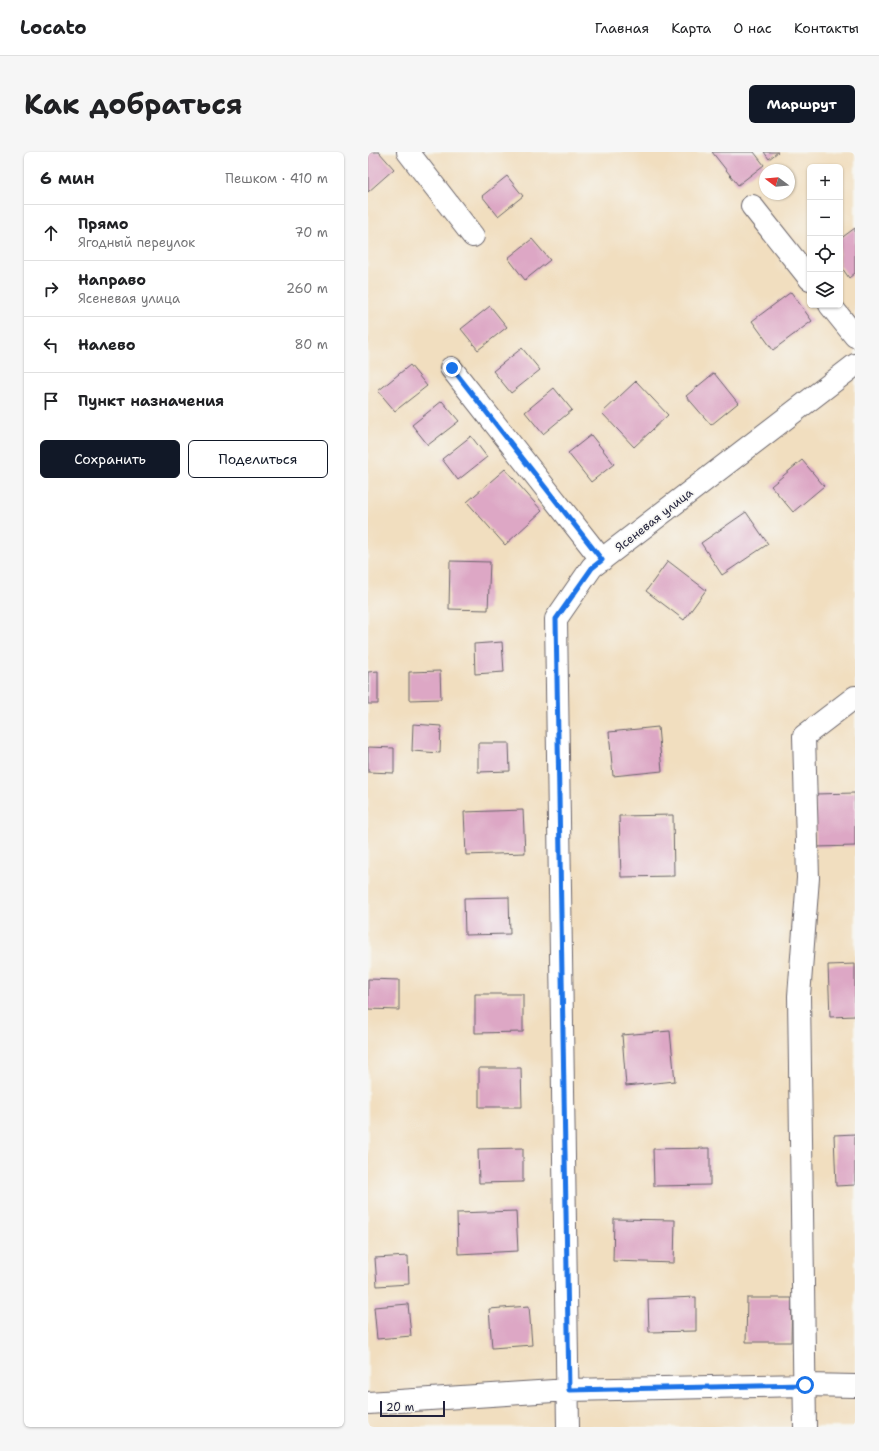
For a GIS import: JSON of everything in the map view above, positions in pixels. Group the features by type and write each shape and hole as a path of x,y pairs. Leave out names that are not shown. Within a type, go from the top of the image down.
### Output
{"street":[{"path":"408,152 473,236"},
{"path":"752,206 807,275"},
{"path":"832,308 855,336"},
{"name":"Ясеневая улица","path":"568,1427 569,1390 556,619 592,568 855,365"},
{"path":"452,368 602,560"},
{"path":"805,1427 799,996 808,878 804,736 855,697"},
{"path":"368,1403 569,1390 805,1385 855,1386"}],"building":[{"path":"368,152 379,152 394,169 368,192"},
{"path":"712,152 754,152 763,164 759,164 759,169 738,185"},
{"path":"764,152 778,152 769,159"},
{"path":"507,176 523,196 498,216 482,196"},
{"path":"855,228 855,273 849,278 843,269 843,237"},
{"path":"532,239 550,260 525,280 508,258"},
{"path":"791,292 812,321 773,350 752,321"},
{"path":"490,306 507,327 478,350 461,329"},
{"path":"522,348 540,370 511,393 493,371"},
{"path":"410,365 427,386 395,411 378,391"},
{"path":"714,373 738,403 711,425 686,396"},
{"path":"636,381 668,415 634,447 602,413"},
{"path":"554,388 572,410 543,434 525,412"},
{"path":"442,401 459,421 428,445 412,425"},
{"path":"591,435 614,464 591,482 568,453"},
{"path":"471,436 487,457 458,480 442,459"},
{"path":"802,460 824,486 793,512 771,486"},
{"path":"505,469 542,511 505,545 467,502"},
{"path":"746,512 768,544 722,575 701,543"},
{"path":"450,561 490,562 488,610 449,609"},
{"path":"668,561 706,590 684,620 646,591"},
{"path":"502,642 504,672 475,674 474,644"},
{"path":"378,671 378,704 368,704 368,672"},
{"path":"440,671 441,699 409,700 409,672"},
{"path":"413,724 441,726 440,753 412,751"},
{"path":"658,727 662,771 613,776 609,732"},
{"path":"478,743 509,743 510,771 478,772"},
{"path":"368,747 394,748 394,773 368,772"},
{"path":"855,793 855,846 816,847 815,794"},
{"path":"523,810 525,853 466,855 464,812"},
{"path":"673,815 674,876 621,877 619,816"},
{"path":"509,897 510,934 465,935 464,898"},
{"path":"855,964 855,1016 830,1017 828,965"},
{"path":"368,979 399,980 399,1010 368,1009"},
{"path":"475,994 523,994 523,1032 475,1033"},
{"path":"670,1031 675,1081 626,1086 622,1035"},
{"path":"479,1068 521,1068 522,1107 479,1107"},
{"path":"855,1134 855,1185 836,1186 834,1135"},
{"path":"523,1148 523,1182 479,1183 478,1149"},
{"path":"710,1148 710,1185 654,1186 653,1149"},
{"path":"516,1211 518,1251 458,1254 457,1213"},
{"path":"614,1219 675,1220 674,1263 613,1261"},
{"path":"408,1256 409,1284 377,1286 375,1258"},
{"path":"696,1297 696,1331 649,1332 648,1299"},
{"path":"747,1298 792,1298 791,1342 746,1342"},
{"path":"408,1304 411,1336 377,1339 374,1307"},
{"path":"529,1306 532,1345 492,1348 489,1309"}],"route":[{"path":"452,368 602,560 592,568 556,619 569,1390 805,1385"}]}
